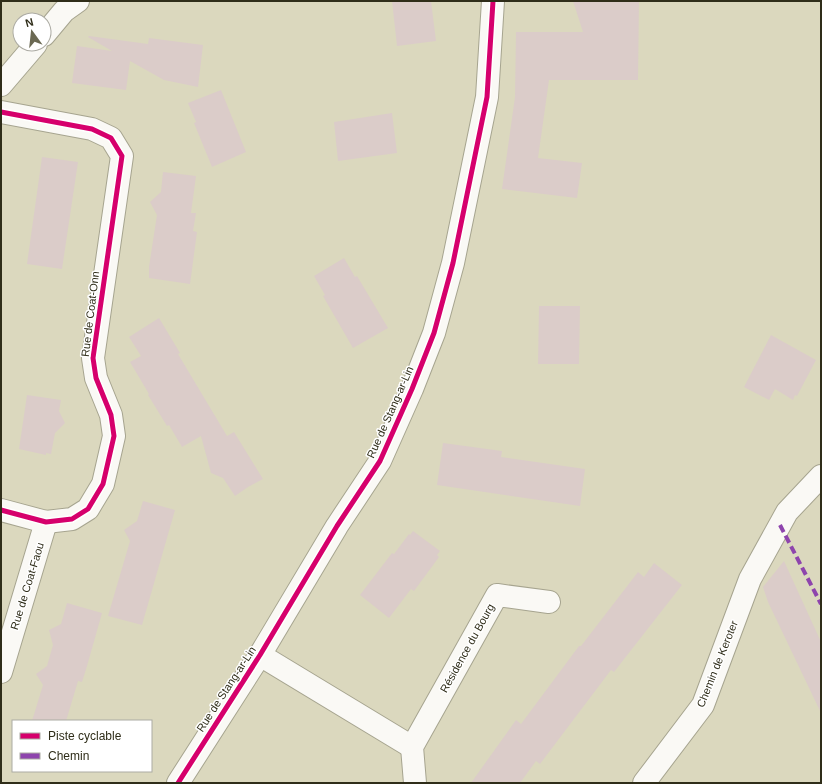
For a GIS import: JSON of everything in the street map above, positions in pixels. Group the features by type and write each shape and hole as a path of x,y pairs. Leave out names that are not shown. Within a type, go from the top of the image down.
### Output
{"street":[{"path":"52,25 64,11 78,1"},
{"name":"Rue de Stang-ar-Lin","path":"178,783 260,655 337,526 380,461 412,389 434,333 453,263 487,98 493,1"},
{"path":"1,85 29,52"},
{"name":"Rue de Coat-Onn","path":"1,112 92,129 112,138 122,156 93,358 96,378 111,415 114,436 103,484 88,509 72,519 46,522 1,510"},
{"name":"Chemin de Keroter","path":"644,783 703,705 750,579 787,512 821,476"},
{"name":"Rue de Coat-Faou","path":"1,672 46,522"},
{"name":"Résidence du Bourg","path":"412,747 497,595 549,602"},
{"path":"260,655 412,747 415,783"}],"building":[{"path":"392,1 431,1 436,41 397,46"},
{"path":"573,1 639,1 638,80 549,80 538,158 582,163 577,198 502,189 515,97 516,32 583,32"},
{"path":"88,37 148,44 149,38 203,45 198,87 164,80 130,61 126,90 72,83 77,46 112,51"},
{"path":"221,90 246,152 212,167 194,123 196,122 188,103"},
{"path":"392,113 397,153 338,161 334,122"},
{"path":"42,157 78,162 62,269 27,264"},
{"path":"163,172 196,176 191,213 196,213 193,231 197,232 190,284 149,278 149,267 157,215 150,202 161,192"},
{"path":"344,258 355,277 357,276 388,328 353,348 323,296 325,295 314,276"},
{"path":"539,306 580,306 579,364 538,364"},
{"path":"159,318 180,353 178,354 227,436 234,432 263,479 235,496 223,478 211,473 201,436 182,447 148,395 149,394 130,362 141,356 129,337"},
{"path":"771,335 816,360 797,396 795,395 793,400 775,389 769,400 744,387"},
{"path":"27,395 61,400 59,411 65,423 55,433 51,454 46,453 46,455 19,449"},
{"path":"443,443 502,451 501,457 585,469 580,506 437,485"},
{"path":"143,501 175,510 142,625 108,616 130,541 124,530 137,521"},
{"path":"413,531 440,551 437,555 439,557 414,591 411,589 389,618 360,595 392,553 394,554"},
{"path":"784,561 821,642 821,713 768,602 763,587"},
{"path":"654,563 682,585 614,672 611,670 540,764 536,761 520,783 471,783 516,720 521,724 579,646 581,646 638,572 644,577"},
{"path":"67,603 102,613 82,682 78,681 66,720 32,720 43,685 36,674 47,666 53,645 49,630 61,624"}],"marked path":[{"path":"780,525 821,604"}],"cycle path":[{"path":"178,783 260,655 337,526 380,461 412,389 434,333 453,263 487,97 493,1"},
{"path":"1,112 92,129 111,138 122,156 93,358 96,378 111,415 114,436 103,484 88,509 72,519 46,522 1,510"}]}
